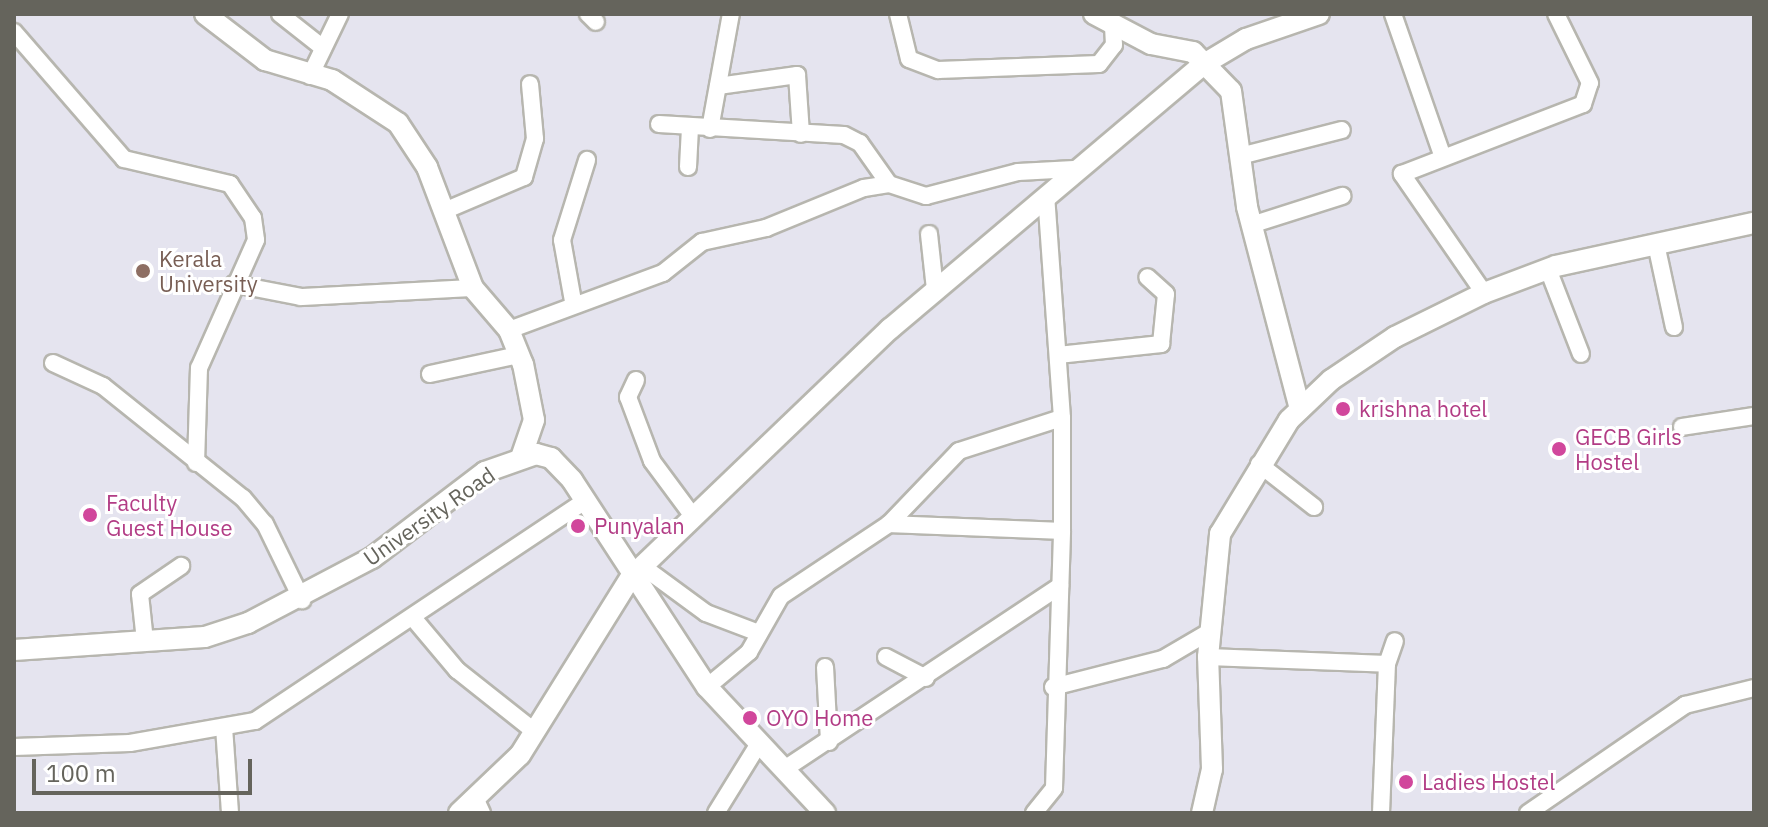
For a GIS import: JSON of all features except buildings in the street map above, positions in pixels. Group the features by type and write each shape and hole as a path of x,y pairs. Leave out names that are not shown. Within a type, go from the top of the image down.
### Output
{"street":[{"path":"205,14 265,60 310,76 332,80 398,123 427,167 473,288 509,330 519,355 534,420 551,458 637,571 707,687 758,745 825,813"},
{"path":"280,14 323,48"},
{"path":"310,76 340,14"},
{"path":"710,129 731,14"},
{"path":"898,14 909,59 938,70 1099,64 1114,45 1113,26"},
{"path":"1094,14 1113,26 1193,52 1231,91 1251,225 1300,409"},
{"path":"459,813 478,806 534,731 637,571 692,515 935,289 1074,169 1204,64 1246,39 1319,14"},
{"path":"1393,14 1442,155"},
{"path":"1484,293 1402,174 1442,155 1569,112 1590,96 1556,14"},
{"path":"14,32 124,159 217,179 245,201 256,240 199,368 196,463"},
{"path":"718,86 797,75 801,134"},
{"path":"444,211 524,177 535,139 530,84"},
{"path":"659,124 844,135 860,143 889,184"},
{"path":"688,167 690,127"},
{"path":"1240,156 1342,130"},
{"path":"573,301 562,240 587,160"},
{"path":"509,330 573,301 663,273 702,242 889,184 926,196 1018,172 1074,169"},
{"path":"1034,813 1054,788 1053,687 1062,531 1062,418 1046,196"},
{"path":"1251,225 1342,196"},
{"path":"1202,813 1212,769 1208,657 1220,534 1259,464 1300,409 1395,337 1484,293 1548,269 1754,223"},
{"path":"929,234 935,289"},
{"path":"1656,244 1674,327"},
{"path":"1548,269 1581,354"},
{"path":"1058,355 1161,344 1166,294 1147,277"},
{"path":"234,284 301,297 473,288"},
{"path":"430,374 519,355"},
{"path":"53,363 103,386 265,524 302,600"},
{"path":"636,380 628,397 652,461 692,515"},
{"path":"1682,427 1754,416"},
{"path":"707,687 734,669 801,578 889,524 959,451 1062,418"},
{"path":"521,457 534,420"},
{"name":"University Road","path":"14,650 205,637 302,600 485,472 521,457 551,458"},
{"path":"1259,464 1314,507"},
{"path":"14,747 130,743 224,727 276,712 585,501"},
{"path":"889,524 1062,531"},
{"path":"145,641 140,594 181,566"},
{"path":"637,571 706,613 759,633"},
{"path":"783,770 926,678 1060,586"},
{"path":"414,619 457,670 534,731"},
{"path":"1053,687 1163,659 1209,632"},
{"path":"1381,813 1387,664 1395,641"},
{"path":"886,657 926,678"},
{"path":"1208,657 1387,664"},
{"path":"825,667 829,742"},
{"path":"1528,813 1685,705 1754,688"},
{"path":"224,727 230,813"},
{"path":"716,813 758,745"}],"place":[{"name":"Kerala University","path":"143,271"},
{"name":"krishna hotel","path":"1343,409"},
{"name":"GECB Girls Hostel","path":"1559,449"},
{"name":"Faculty Guest House","path":"90,515"},
{"name":"Punyalan","path":"578,526"},
{"name":"OYO Home","path":"750,718"},
{"name":"Ladies Hostel","path":"1406,782"}]}
